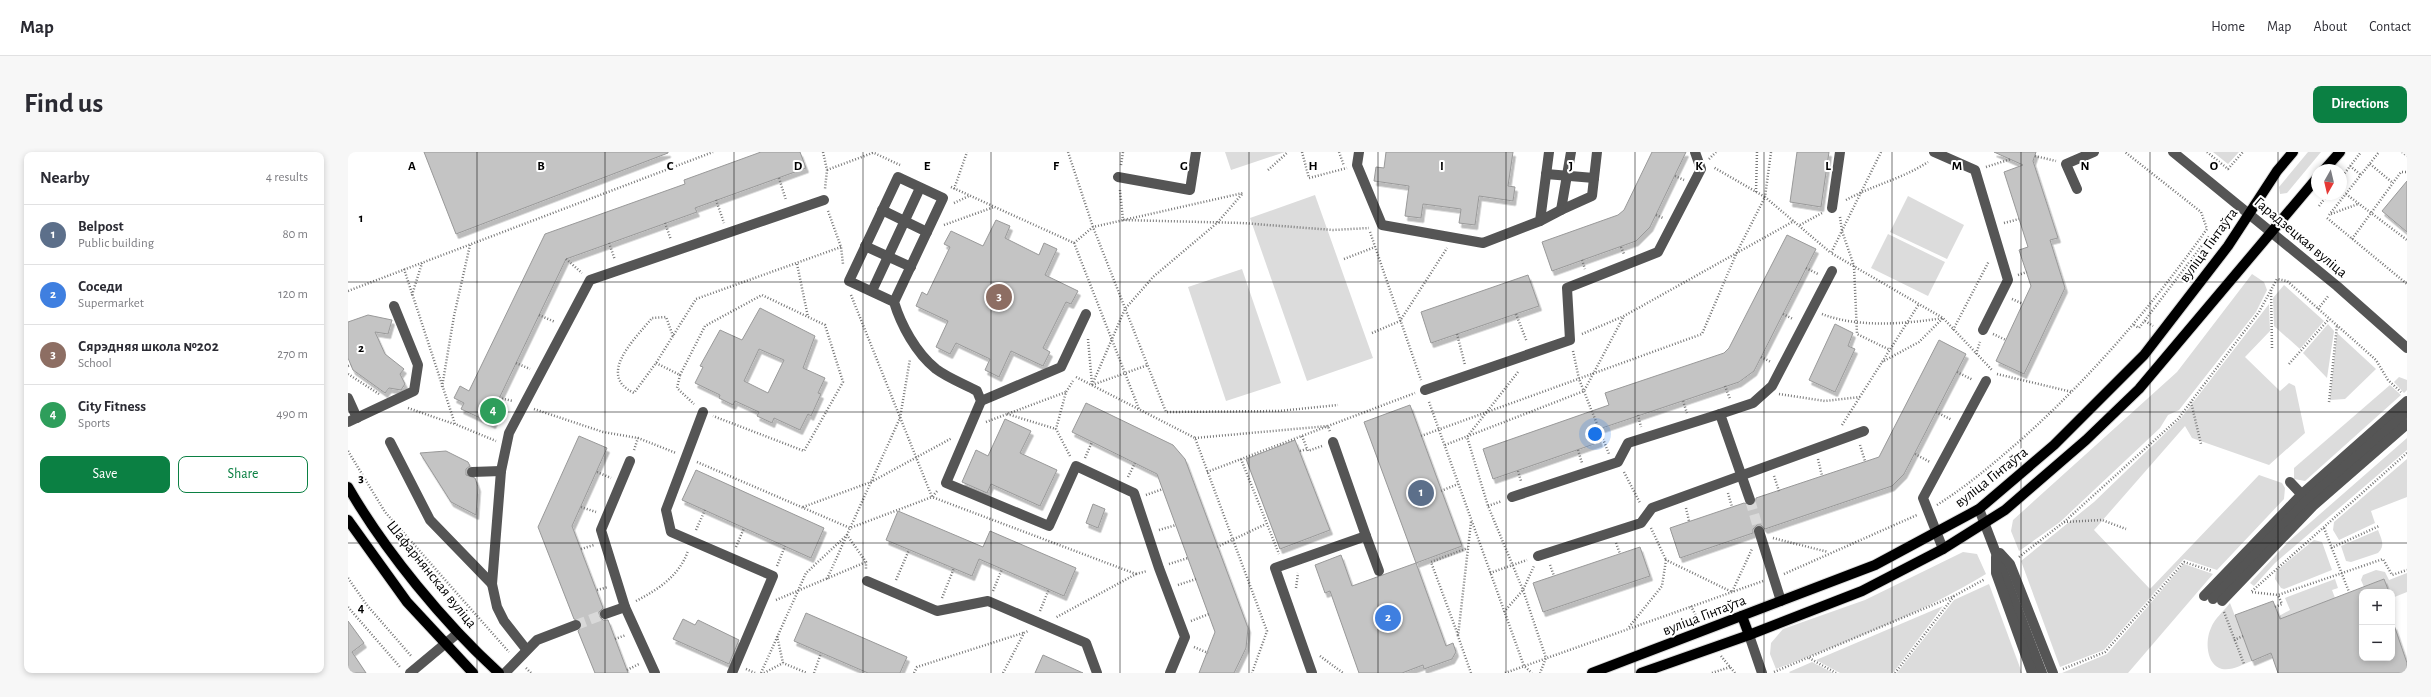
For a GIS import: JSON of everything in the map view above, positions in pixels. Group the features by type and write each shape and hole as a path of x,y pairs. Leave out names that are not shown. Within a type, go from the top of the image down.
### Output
{"main road":[{"name":"вуліца Гінтаўта","path":"1592,673 1875,565 1979,509 2054,445 2144,355 2228,246 2277,171 2294,152"},
{"path":"2329,164 2340,152"},
{"path":"1641,673 1749,635 1862,591 1943,549 2005,510 2052,470 2139,389 2311,185"},
{"name":"Шафарнянская вуліца","path":"348,487 401,564 458,633 499,673"},
{"path":"348,520 407,602 473,673"},
{"path":"1742,616 1749,635"}],"street":[{"path":"1118,177 1190,190 1196,152"},
{"path":"1359,152 1357,165 1382,226 1483,243 1540,221 1592,196 1597,152"},
{"path":"1540,221 1549,152"},
{"path":"1561,210 1571,152"},
{"path":"1835,206 1840,152"},
{"path":"2077,189 2066,164 2094,152"},
{"name":"Гарадзецкая вуліца","path":"2173,152 2337,286 2407,348"},
{"path":"1937,153 1975,170 2008,280 1983,330"},
{"path":"1425,390 1570,340 1567,288 1658,252 1701,169 1696,154"},
{"path":"1546,174 1594,178"},
{"path":"894,302 849,281 898,177 943,198 894,302 899,319 914,343 936,368 977,390 981,401"},
{"path":"872,291 920,188"},
{"path":"526,649 504,622 497,607 492,584 501,471 509,433 590,280 824,200"},
{"path":"882,210 927,232"},
{"path":"866,246 910,266"},
{"path":"1512,497 1616,462 1628,443 1752,403 1772,386 1832,271"},
{"path":"348,398 352,420 414,391 418,365 394,306"},
{"path":"1086,314 1061,367 981,401 967,430 946,483 1049,526 1079,468 1134,493 1159,568 1185,637 1170,673"},
{"path":"1943,549 1923,498 1984,383"},
{"path":"2215,602 2307,500 2405,397"},
{"path":"703,412 666,510 671,532 773,576 732,673"},
{"path":"2215,602 2307,500 2407,412"},
{"path":"1720,414 1750,500"},
{"path":"2307,500 2407,424"},
{"path":"1538,556 1641,523 1652,508 1741,474 1860,432"},
{"path":"390,442 430,520 492,584"},
{"path":"1333,442 1379,571"},
{"path":"630,461 601,530 625,607 655,673"},
{"path":"472,472 501,471"},
{"path":"2290,482 2307,500"},
{"path":"1979,509 1996,549 2042,673"},
{"path":"1759,533 1781,601"},
{"path":"1312,673 1275,568 1366,536"},
{"path":"1996,549 2010,564 2057,671"},
{"path":"1996,549 1996,573 2032,673"},
{"path":"867,581 937,610 988,601 1086,643 1097,673"},
{"path":"605,614 625,607"},
{"path":"505,673 516,659 537,640 576,625"},
{"path":"410,673 458,633"},
{"path":"1749,635 1762,673"}],"path":[{"path":"348,291 713,152"},
{"path":"827,170 874,152 905,167"},
{"path":"954,189 967,152"},
{"path":"1068,152 1093,227 1166,412 1280,411 1338,405"},
{"path":"1268,170 1288,152"},
{"path":"1302,152 1309,178 1357,165"},
{"path":"1339,152 1348,175"},
{"path":"1756,192 1757,152"},
{"path":"1421,436 1702,334 1737,252 1765,197 1771,152"},
{"path":"1831,253 1881,152"},
{"path":"1505,673 1628,628 1790,572 1829,553 1927,511 1969,485 2072,392 2134,325 2207,230 2201,212 2125,152"},
{"path":"2207,152 2228,169 2243,152"},
{"path":"2347,170 2361,152"},
{"path":"2347,193 2379,152"},
{"path":"2402,152 2407,156"},
{"path":"1800,225 1862,191 1908,175 1937,153"},
{"path":"1696,154 1765,197 1800,225 1831,253 1943,318 1983,363 1999,376 2072,392"},
{"path":"2035,156 2066,164"},
{"path":"1975,170 2010,160"},
{"path":"2370,164 2393,183"},
{"path":"2350,166 2361,175"},
{"path":"2352,239 2402,172 2407,172"},
{"path":"779,178 790,212"},
{"path":"945,185 1074,243 1139,409"},
{"path":"1074,243 1093,227 1243,193 1217,223 1153,277 1125,309 1092,385"},
{"path":"2347,195 2407,240"},
{"path":"716,200 727,233"},
{"path":"2319,206 2324,200"},
{"path":"2341,200 2329,215 2359,204"},
{"path":"1835,206 1854,266 1857,334 1890,350"},
{"path":"927,232 994,207"},
{"path":"2327,218 2407,284"},
{"path":"1123,220 1217,223 1333,230 1369,228"},
{"path":"1628,628 1662,586 1666,560 1646,516 1616,462 1584,391 1579,379 1570,340 1624,316 1794,221"},
{"path":"1366,222 1504,612 1524,666 1532,673"},
{"path":"665,223 675,251"},
{"path":"2134,325 2139,328 2210,235"},
{"path":"1372,333 1400,321 1454,238"},
{"path":"609,243 619,270"},
{"path":"442,388 454,316 470,244"},
{"path":"1953,330 1998,246"},
{"path":"673,336 666,317 652,318 628,347 617,370 618,381 623,388 634,393 656,363 673,336 696,299 841,247"},
{"path":"1344,259 1376,247"},
{"path":"566,259 590,280"},
{"path":"412,295 422,263"},
{"path":"797,264 808,317"},
{"path":"404,269 455,424 506,446"},
{"path":"2019,557 2064,522 2178,419 2259,312 2277,279 2287,281 2376,360 2388,380 2405,397"},
{"path":"2318,309 2337,286"},
{"path":"2271,290 2272,348"},
{"path":"762,295 808,317 825,325 843,382 804,451 703,412 677,388 680,375 705,326 762,295"},
{"path":"1834,441 1860,396 1919,304"},
{"path":"1811,309 1836,319 1856,321 1906,324 1943,318"},
{"path":"1516,314 1532,353"},
{"path":"539,315 565,326"},
{"path":"1445,445 1584,391 1624,316"},
{"path":"1882,362 1919,342 1943,318"},
{"path":"2289,364 2329,319"},
{"path":"2329,402 2337,325"},
{"path":"1457,334 1467,375"},
{"path":"1088,338 1092,385"},
{"path":"827,579 900,418 905,377 914,343"},
{"path":"656,363 680,375"},
{"path":"1092,385 1148,365"},
{"path":"1957,372 1984,383"},
{"path":"1076,377 1195,438 1328,426"},
{"path":"1056,429 1066,392 1073,381"},
{"path":"1207,472 1425,390"},
{"path":"803,507 871,482 967,430 1066,392"},
{"path":"1765,392 1825,401 1860,396"},
{"path":"2191,401 2201,444"},
{"path":"524,405 602,432 638,438 686,456 850,528 932,497 946,483"},
{"path":"1936,412 1961,425"},
{"path":"1006,414 1056,429 1079,468"},
{"path":"1328,426 1333,442"},
{"path":"1860,432 1865,462"},
{"path":"1300,451 1307,450 1302,436"},
{"path":"1195,438 1267,631 1252,673"},
{"path":"1079,468 1092,442"},
{"path":"348,451 385,512 516,659 531,673"},
{"path":"2407,453 2252,592 2278,595 2383,559 2392,575 2407,570"},
{"path":"1915,454 1939,467"},
{"path":"1441,490 1458,484"},
{"path":"1136,499 1163,489"},
{"path":"625,607 659,589 683,565 705,510"},
{"path":"1458,636 1472,520"},
{"path":"2064,522 2102,520 2126,529"},
{"path":"1217,547 1266,524"},
{"path":"1147,534 1176,525"},
{"path":"2331,548 2379,526"},
{"path":"731,558 744,528"},
{"path":"2324,528 2340,574 2349,592"},
{"path":"1732,592 1759,533 1829,553"},
{"path":"847,535 866,562 867,581"},
{"path":"761,673 806,573 847,535"},
{"path":"773,576 785,546"},
{"path":"1468,548 1431,562 1470,673"},
{"path":"891,591 909,550"},
{"path":"1490,573 1538,556"},
{"path":"1504,612 1523,590 1538,556"},
{"path":"1159,568 1188,558"},
{"path":"1295,594 1300,559"},
{"path":"1666,560 1732,592"},
{"path":"760,608 866,562"},
{"path":"2057,671 2105,652 2184,562 2214,572"},
{"path":"937,610 954,568"},
{"path":"988,601 1002,569"},
{"path":"348,578 393,636 420,665"},
{"path":"1772,673 1954,596 1987,578"},
{"path":"1167,589 1196,579"},
{"path":"1036,622 1049,589"},
{"path":"2275,607 2282,604 2278,595"},
{"path":"1895,673 1954,596"},
{"path":"2215,602 2244,664"},
{"path":"348,607 406,673"},
{"path":"1181,625 1209,614"},
{"path":"914,673 917,667 1024,633"},
{"path":"777,636 784,663"},
{"path":"2234,640 2243,636"},
{"path":"814,673 821,653"},
{"path":"1320,656 1343,673"},
{"path":"1540,673 1546,658"},
{"path":"1809,658 1836,673"},
{"path":"764,673 784,663"},
{"path":"784,663 806,673"},
{"path":"1712,673 1730,667"},
{"path":"1786,668 1787,673"}],"shaded area":[{"path":"1225,152 1285,152 1231,170"},
{"path":"2213,152 2239,152 2228,164"},
{"path":"2308,152 2321,152 2287,193 2280,194 2279,187"},
{"path":"1315,195 1373,358 1307,381 1250,218"},
{"path":"1908,196 1964,225 1947,259 1890,232"},
{"path":"1888,234 1945,262 1928,296 1871,268"},
{"path":"1242,269 1281,383 1226,401 1188,287"},
{"path":"2252,274 2264,282 2267,290 2256,312 2179,410 2168,415 2160,428 2060,522 2019,551 2011,531 2013,520 2177,372"},
{"path":"2284,285 2324,321 2300,349 2274,326 2273,298"},
{"path":"2269,304 2270,331 2245,357 2280,391 2289,383 2295,386 2305,433 2269,465 2192,438 2185,426 2094,530 2150,589 2259,475 2282,483 2285,488 2284,499 2217,570 2184,559 2104,650 2060,667 2021,561 2094,502 2181,418"},
{"path":"2328,324 2334,331 2327,378 2303,353"},
{"path":"2337,333 2376,369 2345,399 2330,400"},
{"path":"2399,377 2407,380 2407,390 2404,393 2394,382"},
{"path":"2390,385 2401,395 2305,481 2294,479 2294,468"},
{"path":"2407,438 2407,450 2275,563 2254,586 2250,583 2288,542"},
{"path":"2407,459 2407,497 2371,511 2375,523 2339,540 2333,530 2334,522"},
{"path":"2378,530 2382,548 2378,553 2351,562 2346,561 2341,546"},
{"path":"2314,540 2322,542 2332,570 2284,589 2281,588 2275,579 2276,571"},
{"path":"1963,552 1977,554 1986,574 1910,615 1857,638 1776,669 1770,654 1771,643 1783,629 1865,600"},
{"path":"2184,564 2213,574 2128,673 2062,673 2107,654"},
{"path":"2376,570 2385,572 2389,580 2407,573 2407,592 2395,597 2395,589 2388,589 2384,579 2364,587 2361,580 2363,575"},
{"path":"2335,579 2338,588 2332,590 2335,598 2280,619 2279,616 2290,610 2285,598"},
{"path":"1989,584 2022,673 1897,673 1954,600"},
{"path":"2230,603 2252,661 2234,668 2222,669 2213,663 2210,657 2208,652 2208,639 2214,621"},
{"path":"1943,606 1893,673 1840,673 1816,660"},
{"path":"1812,662 1833,673 1789,672"}],"building":[{"path":"424,152 668,152 668,153 456,234"},
{"path":"761,152 800,152 806,168 695,208 697,212 566,259 496,405 501,407 493,424 461,409 464,403 454,398 460,386 469,391 545,234 685,184 684,180"},
{"path":"1386,152 1513,152 1508,186 1515,187 1513,201 1479,196 1475,225 1459,223 1461,209 1423,204 1421,218 1405,216 1409,186 1374,181 1376,167 1384,168"},
{"path":"1652,152 1686,152 1650,227 1636,241 1552,271 1542,242 1618,215 1624,210"},
{"path":"1797,152 1829,152 1821,207 1790,202"},
{"path":"1994,152 2036,152 2033,161 2058,238 2050,240 2065,288 2024,374 1996,361 2031,286 2019,250 2028,247 2004,172 2023,165"},
{"path":"2407,181 2407,232 2382,211"},
{"path":"996,220 1010,226 1005,238 1039,255 1044,243 1057,249 1045,275 1078,291 1071,304 1066,302 1043,348 1050,352 1043,366 1011,351 999,377 985,370 990,359 956,343 950,354 936,347 948,321 916,306 922,292 927,295 950,247 944,244 951,231 983,246"},
{"path":"1787,235 1816,249 1754,371 1739,382 1596,430 1600,442 1493,479 1483,449 1609,405 1605,393 1724,353 1729,348"},
{"path":"1528,275 1539,306 1431,343 1421,312"},
{"path":"760,308 815,336 803,368 825,378 818,393 821,394 811,416 808,414 800,430 774,418 772,423 757,416 759,412 735,401 733,405 719,398 720,395 695,383 703,367 700,366 720,330 742,340","holes":["759,349 784,360 768,393 744,381"]},
{"path":"368,315 392,320 388,334 375,332 385,354 404,369 400,374 405,384 401,390 389,388 385,393 353,370 348,358 348,322"},
{"path":"1835,324 1853,333 1848,346 1855,349 1835,392 1809,380"},
{"path":"1939,340 1966,354 1904,474 1892,486 1765,529 1761,525 1757,525 1753,529 1753,533 1680,558 1670,528 1744,503 1752,506 1755,504 1756,498 1879,457"},
{"path":"1086,403 1173,445 1185,459 1248,628 1246,648 1234,673 1199,673 1215,632 1157,474 1072,432"},
{"path":"1410,405 1462,546 1416,563 1364,422"},
{"path":"1005,419 1031,431 1020,453 1057,470 1040,506 991,484 987,493 962,482 976,450 988,456"},
{"path":"579,436 607,448 572,526 603,608 599,612 599,616 603,620 608,620 628,673 595,673 578,631 582,626 582,622 574,619 538,527"},
{"path":"1295,440 1330,530 1280,549 1246,459"},
{"path":"446,451 468,462 470,466 466,469 466,475 475,478 478,487 476,515 451,502 420,453"},
{"path":"696,470 824,528 811,558 682,500"},
{"path":"1093,504 1105,509 1098,528 1086,523"},
{"path":"898,511 983,547 990,531 1076,568 1064,596 979,559 972,576 886,540"},
{"path":"1640,547 1650,576 1543,612 1533,583"},
{"path":"1341,555 1352,586 1416,563 1446,646 1453,643 1456,652 1452,659 1424,669 1423,665 1402,673 1359,673 1330,591 1325,593 1315,565"},
{"path":"2384,579 2388,589 2359,589 2359,661 2395,661 2395,628 2407,663 2407,673 2278,673 2271,653 2252,661 2235,615 2273,601 2280,619"},
{"path":"806,613 907,657 900,673 868,673 794,641"},
{"path":"683,619 695,625 698,620 739,640 729,664 673,639"},
{"path":"348,621 364,643 352,652 366,673 348,673"},
{"path":"1043,655 1083,673 1035,673"}],"tunnel":[{"path":"1750,500 1759,531"},
{"path":"576,625 605,614"}],"place":[{"name":"Сярэдняя школа №202","path":"999,297"},
{"name":"City Fitness","path":"493,411"},
{"name":"Belpost","path":"1421,493"},
{"name":"Соседи","path":"1388,618"}]}
